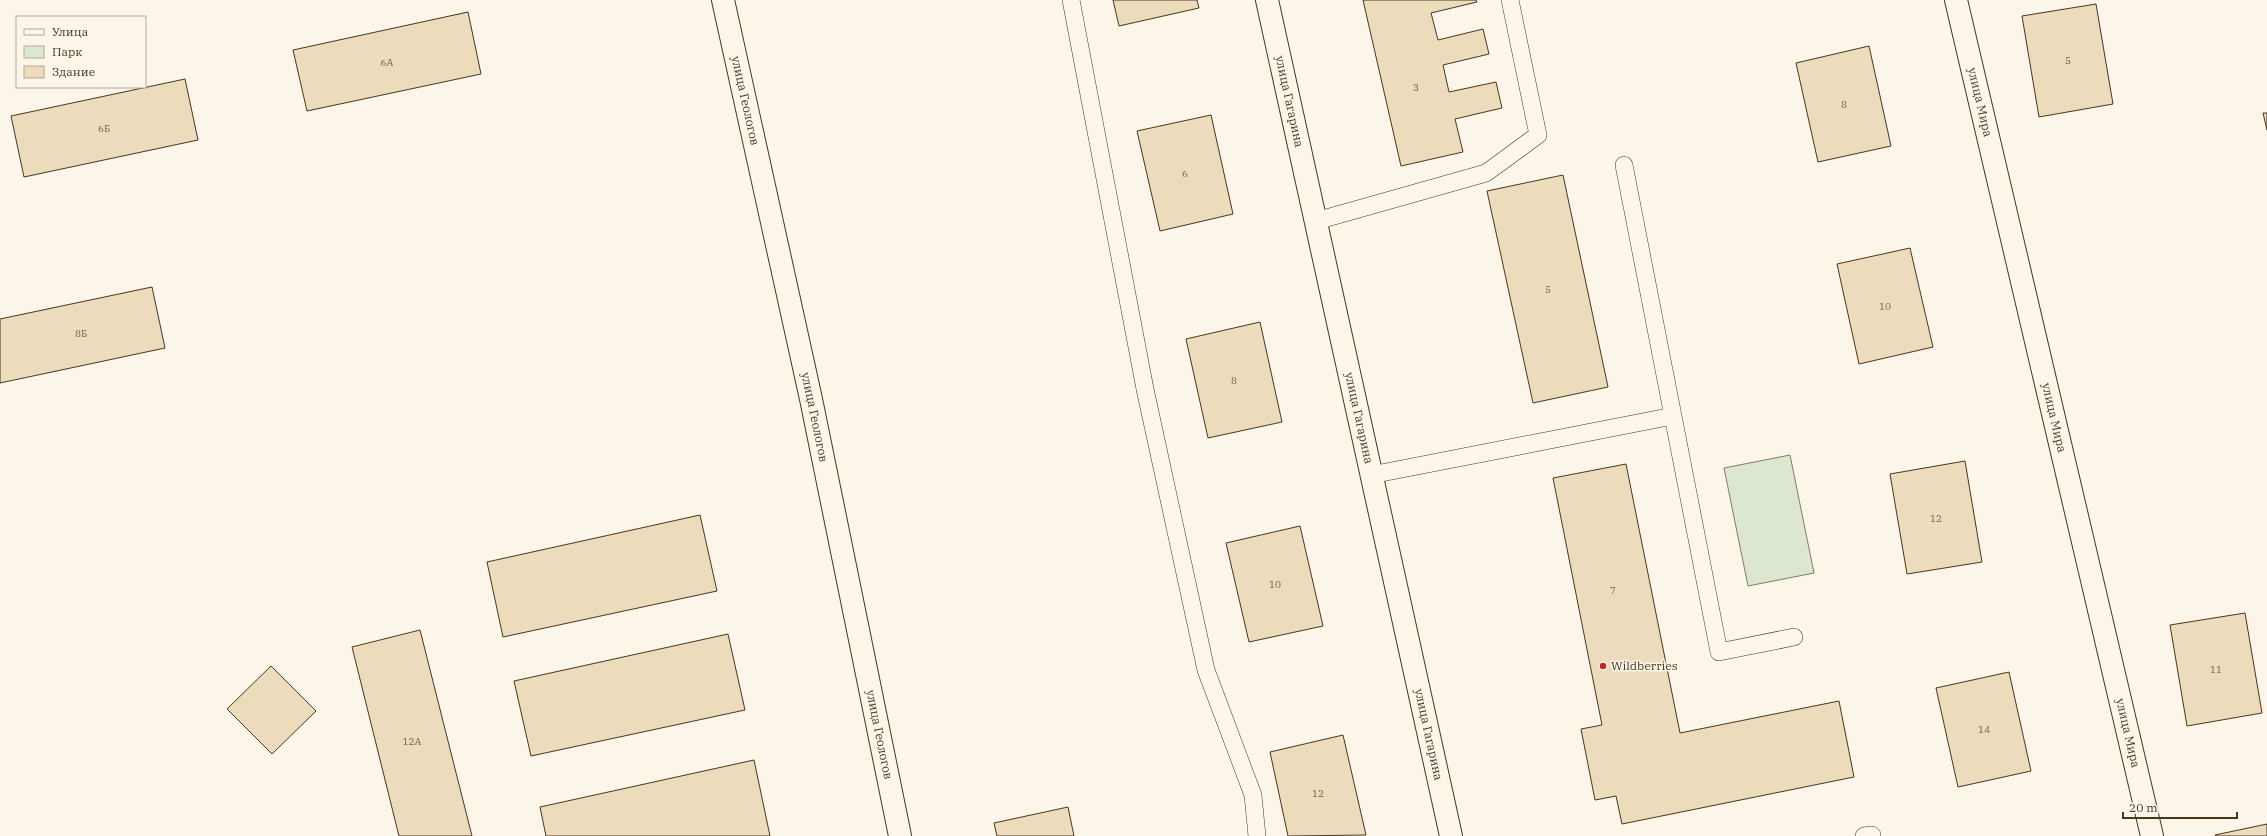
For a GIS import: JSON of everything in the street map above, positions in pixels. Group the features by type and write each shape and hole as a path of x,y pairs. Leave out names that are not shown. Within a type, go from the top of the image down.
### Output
{"street":[{"name":"улица Геологов","path":"723,0 811,399 900,836"},
{"name":"улица Гагарина","path":"1267,0 1451,836"},
{"name":"улица Мира","path":"1956,0 2152,836"}],"lane":[{"path":"1071,0 1145,389 1205,663 1253,794 1258,836"},
{"path":"1316,221 1486,173 1538,135 1510,0"},
{"path":"1624,166 1719,652 1794,637"},
{"path":"1371,475 1673,416"}],"green space":[{"path":"1790,455 1814,573 1748,586 1724,468"}],"building":[{"path":"1113,0 1197,0 1199,8 1119,26"},
{"path":"1363,0 1476,0 1477,2 1431,13 1438,40 1483,29 1489,54 1443,65 1449,92 1496,82 1502,108 1455,119 1463,152 1401,166"},
{"path":"2096,4 2113,104 2039,117 2022,16"},
{"path":"468,12 481,74 307,111 293,50"},
{"path":"1869,46 1891,146 1818,162 1796,63"},
{"path":"185,79 198,140 24,177 11,116"},
{"path":"2263,113 2267,113 2267,130"},
{"path":"1211,115 1233,214 1160,231 1137,131"},
{"path":"1563,175 1608,387 1533,403 1487,191"},
{"path":"1910,248 1933,347 1859,364 1837,264"},
{"path":"152,287 165,348 0,383 0,319"},
{"path":"1260,322 1282,422 1208,438 1186,339"},
{"path":"1965,461 1982,562 1907,574 1890,474"},
{"path":"1626,464 1680,733 1839,701 1854,777 1622,824 1616,796 1595,800 1581,729 1602,725 1553,478"},
{"path":"700,515 717,591 503,637 487,562"},
{"path":"1300,526 1323,626 1249,642 1226,543"},
{"path":"2245,613 2262,713 2187,726 2170,625"},
{"path":"420,630 472,836 399,836 352,647"},
{"path":"728,634 745,710 531,756 514,681"},
{"path":"271,666 316,711 272,754 227,709"},
{"path":"2009,672 2031,771 1958,787 1936,688"},
{"path":"1343,735 1366,835 1288,836 1270,752"},
{"path":"754,760 770,836 546,836 540,807"},
{"path":"1068,807 1074,836 997,836 994,823"},
{"path":"2267,824 2267,836 2215,835"}],"place":[{"name":"Wildberries","path":"1603,666"}]}
